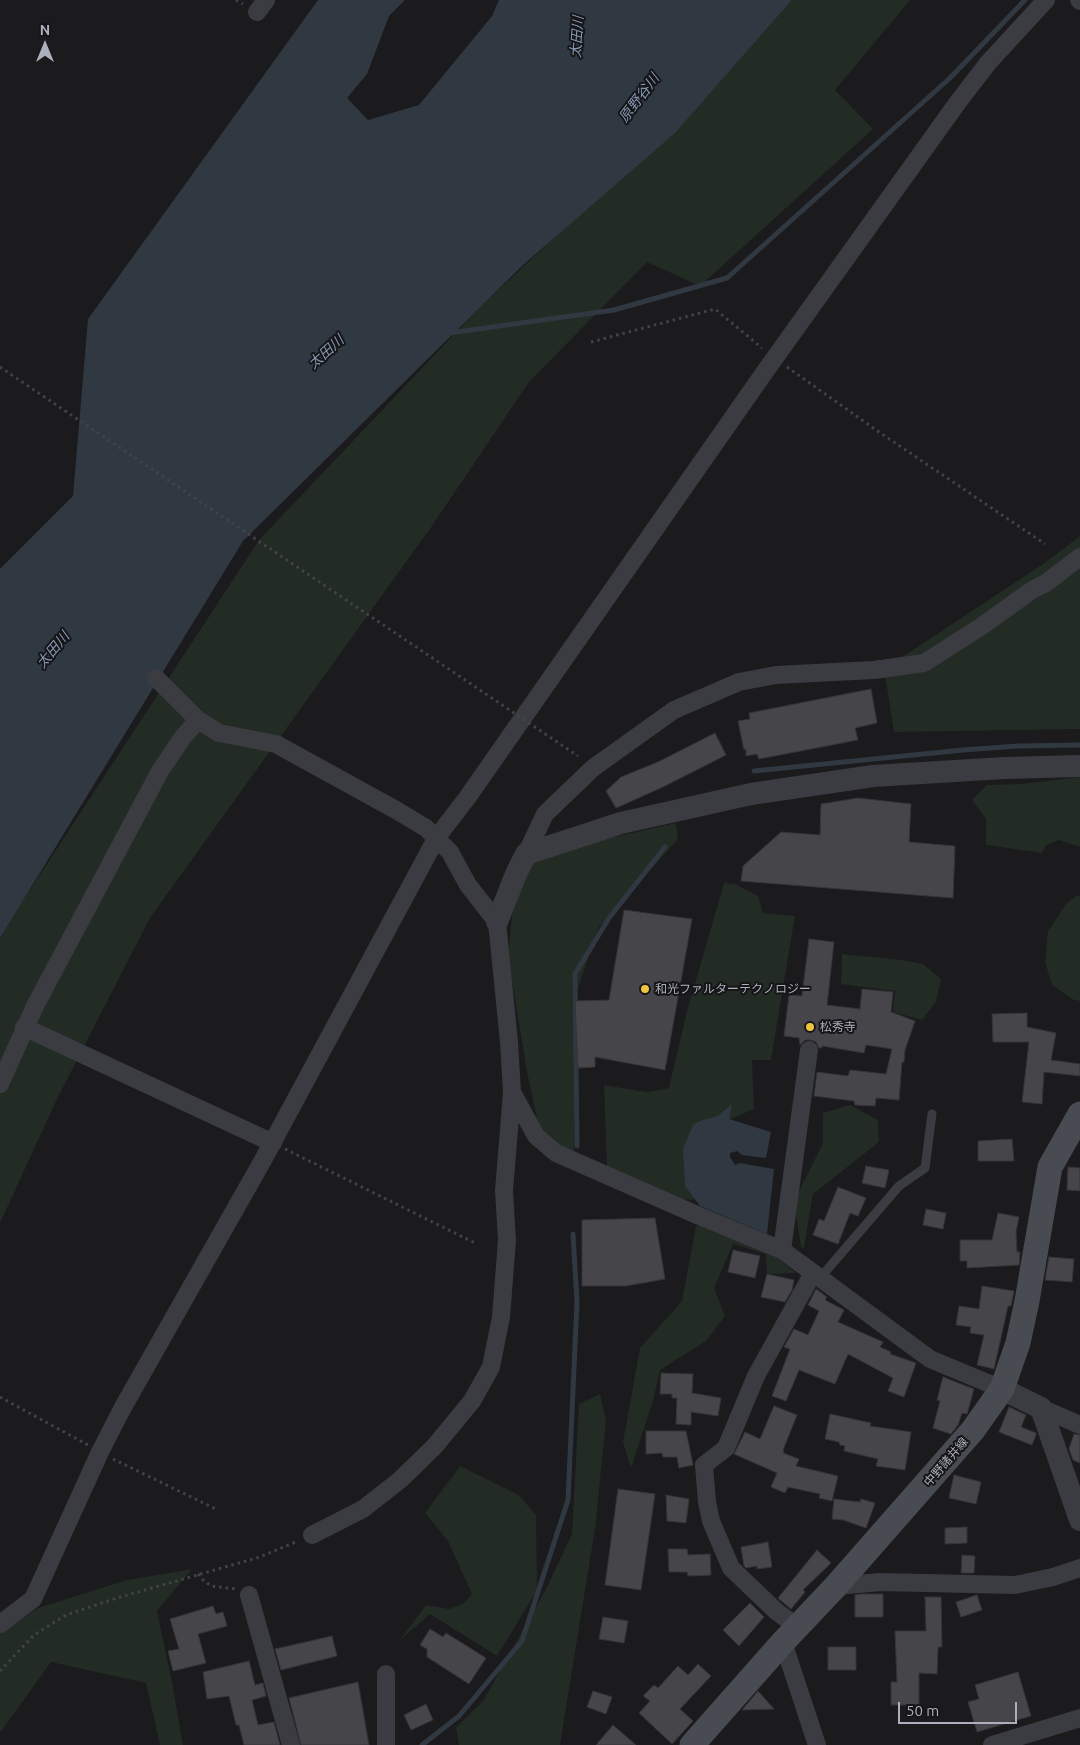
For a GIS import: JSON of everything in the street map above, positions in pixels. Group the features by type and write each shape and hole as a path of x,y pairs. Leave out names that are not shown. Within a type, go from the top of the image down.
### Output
{"main road":[{"name":"中野諸井線","path":"692,1745 836,1586 973,1430 1002,1389 1020,1334 1050,1167 1074,1138 1080,1114"}],"street":[{"path":"0,1624 33,1599 100,1452 183,1300 273,1143 437,837 467,798 958,102 988,63 1046,0"},
{"path":"312,1535 363,1510 400,1480 434,1447 472,1401 491,1367 501,1317 507,1240 504,1191 512,1092 497,922 516,874 545,814 593,768 674,710 739,682 776,674 874,670 924,663 982,626 1032,590 1046,583 1080,557"},
{"path":"156,678 198,720 220,733 276,744 426,828 450,852 468,885 497,922"},
{"path":"0,1084 24,1027 160,771 182,737 198,720"},
{"path":"526,854 621,823 760,793 873,776 1004,768 1080,766"},
{"path":"24,1027 273,1143"},
{"path":"782,1250 809,1050"},
{"path":"512,1092 536,1136 556,1153 782,1250 930,1358 1080,1425"},
{"path":"816,1276 756,1376 726,1448 704,1465 707,1502 711,1520 731,1568 777,1612 791,1635 817,1745"},
{"path":"1041,1408 1080,1520"},
{"path":"836,1586 880,1582 1015,1585 1080,1568"},
{"path":"249,1595 291,1745"},
{"path":"386,1674 386,1745"},
{"path":"992,1745 1080,1718"}],"lane":[{"path":"816,1276 899,1186 925,1168 932,1114"}],"path":[{"path":"591,342 715,309 776,358 879,432 1045,544"},
{"path":"0,368 578,756"},
{"path":"273,1143 475,1243"},
{"path":"0,1396 100,1452 218,1510"},
{"path":"0,1671 34,1635 66,1616 198,1574 260,1557 312,1535"},
{"path":"198,1574 202,1580 211,1586 246,1590 249,1595"}],"shaded area":[{"path":"792,0 910,0 835,90 873,129 700,286 647,262 529,382 432,526 150,918 58,1097 0,1223 0,938 20,905 259,540 479,308 709,94"},
{"path":"1080,536 1080,729 894,732 884,669 1043,564"},
{"path":"1080,777 1080,847 1059,840 1046,845 1042,853 986,845 986,819 972,800 987,785 1022,784"},
{"path":"676,823 678,839 599,927 574,999 574,1153 540,1133 527,1072 508,956 513,907 529,861 544,853"},
{"path":"724,883 735,884 758,896 763,913 795,916 771,1060 752,1060 754,1109 705,1130 692,1180 694,1200 665,1198 607,1169 604,1085 646,1092 669,1088 687,1011"},
{"path":"1077,895 1080,896 1080,1001 1074,1000 1052,985 1045,962 1048,931 1066,904"},
{"path":"842,954 923,964 941,979 936,1002 922,1020 893,1012 895,991 841,984"},
{"path":"850,1105 878,1120 879,1142 813,1194 804,1248 801,1247 794,1201 823,1143 823,1113"},
{"path":"711,1223 774,1255 796,1273 767,1274 766,1254 733,1244 714,1288 725,1316 706,1341 660,1370 653,1401 631,1468 623,1442 640,1348 682,1301 696,1226"},
{"path":"600,1394 606,1420 595,1529 560,1745 459,1745 456,1728 483,1701 546,1589 572,1534 579,1404"},
{"path":"460,1466 519,1495 536,1515 537,1590 497,1656 430,1614 400,1640 426,1605 449,1609 464,1603 472,1594 448,1541 425,1513"},
{"path":"192,1569 157,1611 183,1745 160,1745 146,1683 51,1662 0,1733 0,1633 38,1608 127,1580"}],"water":[{"path":"318,0 405,0 389,16 367,74 347,98 368,120 419,105 492,16 499,0 792,0 675,133 522,266 243,541 0,938 0,569 73,496 88,319"},
{"path":"732,1104 729,1119 771,1132 766,1158 742,1155 737,1151 730,1153 730,1157 735,1165 740,1163 774,1169 767,1234 700,1206 685,1186 683,1149 693,1125 718,1116"}],"building":[{"path":"871,689 877,723 855,728 858,740 759,759 757,754 746,756 746,749 744,750 738,721 750,719 749,713"},
{"path":"715,733 726,755 616,808 606,791 621,777 658,762"},
{"path":"858,798 911,804 909,842 955,846 953,898 741,881 743,866 781,832 820,835 821,804"},
{"name":"和光ファルターテクノロジー","path":"624,910 692,919 665,1070 595,1057 595,1067 578,1068 575,1001 609,1000"},
{"name":"松秀寺","path":"809,939 834,942 827,1005 860,1009 862,989 893,992 891,1012 915,1021 905,1050 904,1062 902,1062 899,1100 876,1098 875,1106 855,1105 854,1101 814,1096 817,1072 848,1076 850,1070 886,1074 892,1049 866,1045 864,1053 822,1046 822,1048 819,1048 816,1042 811,1040 805,1040 800,1045 799,1038 784,1036 789,995 802,996"},
{"path":"1027,1013 1027,1027 1056,1033 1051,1060 1080,1064 1080,1076 1044,1072 1042,1104 1022,1102 1029,1042 993,1042 992,1014"},
{"path":"1012,1139 1014,1161 978,1161 978,1141"},
{"path":"866,1166 889,1170 885,1188 862,1183"},
{"path":"1068,1167 1080,1168 1080,1191 1067,1190"},
{"path":"838,1187 866,1198 858,1216 850,1213 838,1244 813,1235 819,1219 824,1221"},
{"path":"926,1209 946,1213 943,1229 923,1225"},
{"path":"998,1213 1019,1217 1016,1231 1017,1252 1020,1252 1019,1265 967,1268 967,1261 960,1261 960,1240 992,1240"},
{"path":"655,1218 665,1279 626,1286 582,1286 582,1220"},
{"path":"733,1250 760,1256 755,1278 728,1272"},
{"path":"1049,1257 1074,1259 1072,1282 1045,1280"},
{"path":"767,1274 794,1280 792,1290 785,1302 761,1297"},
{"path":"982,1286 1014,1291 1011,1306 1008,1306 994,1369 977,1365 984,1335 970,1333 971,1327 956,1325 959,1306 979,1309"},
{"path":"816,1289 827,1297 825,1300 844,1310 838,1322 883,1342 880,1347 891,1352 890,1354 916,1363 904,1397 888,1391 893,1378 848,1354 835,1384 799,1370 786,1401 772,1396 790,1349 784,1347 794,1329 808,1335 819,1311 808,1305"},
{"path":"661,1373 693,1374 692,1393 721,1398 718,1416 691,1412 691,1425 676,1424 677,1398 672,1398 672,1394 660,1394"},
{"path":"943,1377 974,1389 967,1414 962,1413 958,1425 951,1434 933,1428 940,1401 937,1400"},
{"path":"774,1406 797,1415 783,1453 799,1459 796,1466 838,1476 832,1501 819,1498 820,1494 788,1487 785,1493 771,1487 777,1473 734,1454 745,1432 760,1439"},
{"path":"1009,1407 1026,1415 1021,1427 1036,1433 1032,1445 999,1432"},
{"path":"830,1414 871,1423 870,1426 911,1432 905,1470 876,1466 878,1459 844,1451 845,1446 840,1445 839,1442 825,1439"},
{"path":"646,1431 686,1431 693,1465 679,1468 677,1457 663,1457 662,1453 646,1454"},
{"path":"1074,1434 1080,1435 1080,1463 1073,1460 1069,1449"},
{"path":"954,1475 981,1482 976,1504 949,1498"},
{"path":"618,1489 655,1494 641,1590 605,1585"},
{"path":"666,1495 689,1499 686,1523 667,1521"},
{"path":"834,1499 860,1502 861,1499 875,1503 866,1528 843,1520 832,1519"},
{"path":"967,1527 967,1543 945,1544 945,1528"},
{"path":"768,1542 772,1567 757,1569 757,1566 746,1568 741,1547"},
{"path":"668,1549 687,1549 688,1555 710,1554 711,1575 688,1576 687,1572 669,1572"},
{"path":"817,1550 831,1563 803,1590 805,1592 791,1609 778,1598"},
{"path":"962,1555 975,1556 974,1573 961,1573"},
{"path":"883,1594 883,1617 855,1617 855,1595"},
{"path":"977,1595 982,1610 961,1617 956,1602"},
{"path":"925,1597 941,1597 942,1647 938,1647 937,1674 919,1673 919,1705 891,1705 891,1682 897,1682 895,1631 926,1631"},
{"path":"750,1603 764,1617 739,1646 723,1630"},
{"path":"213,1606 216,1614 223,1612 227,1626 198,1634 206,1663 173,1671 168,1651 179,1649 170,1619"},
{"path":"603,1617 628,1621 624,1643 599,1639"},
{"path":"430,1629 443,1637 446,1633 486,1658 469,1684 427,1657 427,1649 420,1645"},
{"path":"332,1636 337,1656 281,1670 275,1649"},
{"path":"828,1647 856,1647 856,1670 828,1670"},
{"path":"249,1661 255,1685 263,1683 266,1696 252,1700 258,1725 274,1722 280,1745 244,1745 239,1725 236,1725 229,1696 207,1699 203,1672"},
{"path":"698,1664 711,1676 680,1709 693,1721 672,1744 639,1713 650,1701 643,1696 654,1685 658,1688 678,1666 688,1675"},
{"path":"1018,1672 1031,1716 977,1732 968,1702 979,1699 975,1685"},
{"path":"358,1682 369,1745 301,1745 289,1698"},
{"path":"593,1691 612,1697 606,1714 587,1707"},
{"path":"758,1691 774,1709 742,1710"},
{"path":"426,1704 433,1720 411,1730 404,1715"},
{"path":"613,1725 636,1745 596,1745"}],"waterway":[{"path":"449,333 614,310 727,278 950,78 1025,0"},
{"path":"754,771 963,750 1018,746 1080,745"},
{"path":"577,1146 575,974 609,918 665,847"},
{"path":"422,1745 459,1716 522,1641 568,1500 577,1302 573,1234"}],"place":[{"name":"和光ファルターテクノロジー","path":"645,989"},
{"name":"松秀寺","path":"810,1027"}],"water label":[{"name":"太田川","path":"577,37"},
{"name":"原野谷川","path":"639,98"},
{"name":"太田川","path":"326,352"},
{"name":"太田川","path":"53,650"}]}
